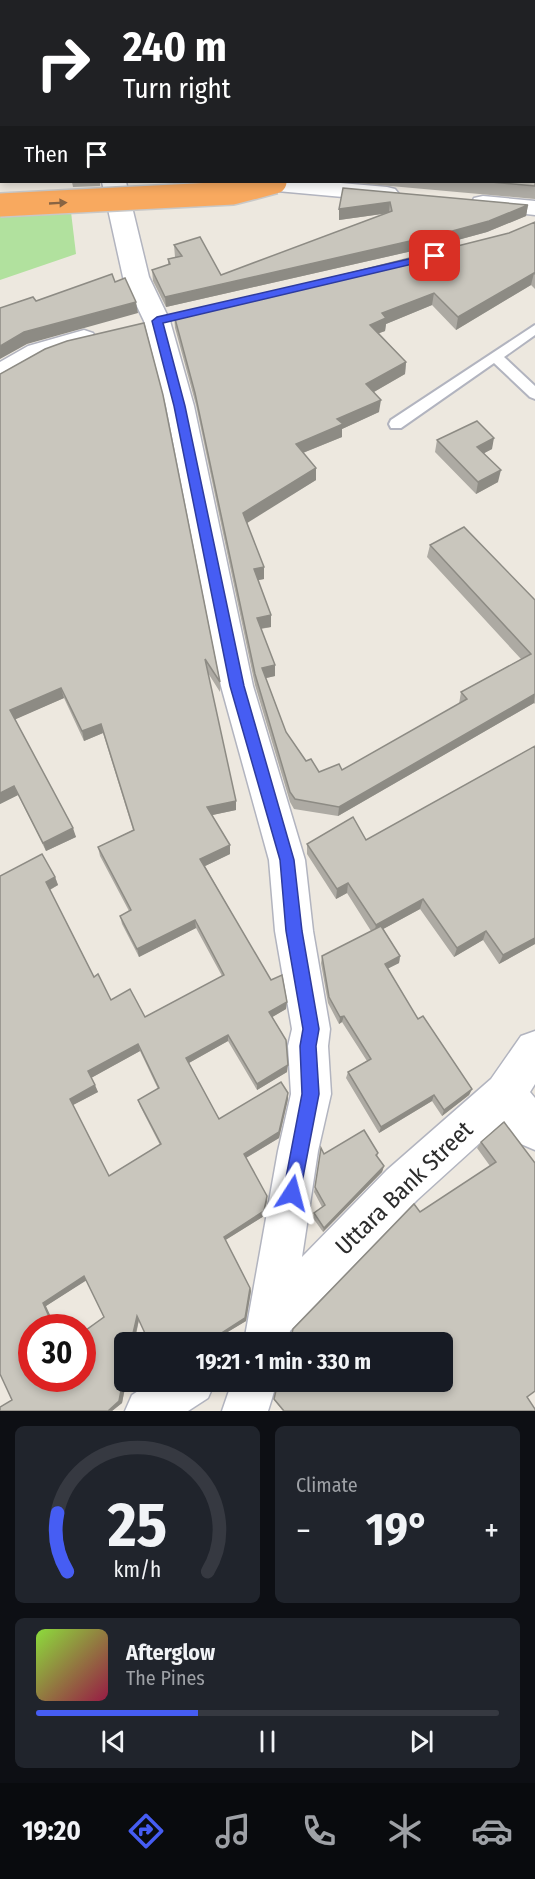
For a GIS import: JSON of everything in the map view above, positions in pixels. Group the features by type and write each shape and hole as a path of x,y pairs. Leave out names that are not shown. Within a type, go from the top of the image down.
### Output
{"highway":[{"path":"0,205 184,197 233,193 271,183"}],"street":[{"path":"114,183 136,277 159,321 180,406 237,686 287,860 294,931 311,1029 308,1046 311,1094 262,1332"},
{"path":"266,183 405,196"},
{"path":"464,201 535,207"},
{"path":"0,375 37,352 105,332"},
{"name":"Uttara Bank Street","path":"264,1332 402,1185 505,1093 534,1051"},
{"path":"505,1093 535,1130"},
{"path":"148,1411 177,1392"},
{"path":"245,1411 252,1392"}],"lane":[{"path":"396,424 535,328"},
{"path":"495,356 535,394"}],"green space":[{"path":"71,212 76,254 0,280 0,215"}],"building":[{"path":"502,183 535,183 535,186"},
{"path":"343,188 528,205 489,221 445,233 165,297 152,270 170,264 168,259 182,256 174,245 200,237 221,275 392,211 390,202 339,209"},
{"path":"535,222 535,274 458,317 434,293 382,313 386,318 370,325 406,362 366,384 381,400 337,419 343,424 296,444 316,468 243,513 264,567 254,569 271,615 257,618 275,665 262,668 286,732 306,761 311,759 319,772 339,764 342,770 467,699 461,692 531,654 430,545 464,527 535,600 535,694 339,807 295,799 290,792 255,674 195,393 174,315 509,233"},
{"path":"112,274 115,282 125,278 136,302 24,332 0,346 0,308 33,297 36,301"},
{"path":"144,323 163,395 220,682 205,659 236,801 207,807 230,845 200,859 271,980 282,975 287,1002 269,1012 286,1040 288,1065 257,1084 228,1035 186,1058 219,1119 281,1082 288,1093 279,1132 244,1154 267,1196 264,1211 224,1237 250,1288 245,1318 223,1332 144,1332 137,1316 133,1332 114,1332 114,1392 121,1392 119,1401 108,1411 0,1411 0,1407 12,1400 0,1374 0,876 42,854 55,877 46,882 94,977 98,974 111,1000 130,989 145,1017 224,975 195,920 137,949 120,916 131,910 98,847 134,830 101,724 82,731 61,688 10,710 73,828 43,843 14,786 0,793 0,374 45,349 67,341","holes":["138,1044 159,1088 138,1100 161,1144 109,1176 70,1099 95,1085 88,1071"]},
{"path":"477,421 494,438 477,447 501,470 478,482 437,440"},
{"path":"535,746 535,938 503,955 486,931 457,948 423,899 376,925 348,883 337,889 307,844 353,817 366,840"},
{"path":"381,926 400,956 385,964 418,1019 423,1016 472,1089 444,1110 434,1095 381,1127 348,1072 371,1059 344,1016 340,1017 329,997 322,956"},
{"path":"504,1122 535,1163 535,1391 527,1397 535,1411 284,1411 274,1399 276,1392 453,1392 453,1332 292,1332 414,1204 420,1212 496,1162 481,1142"},
{"path":"364,1130 384,1166 324,1228 314,1213 325,1205 315,1187 321,1148 324,1154"}],"route":[{"path":"292,1193 298,1150 311,1094 308,1046 311,1029 294,931 287,860 237,686 180,406 157,321 259,299 435,256"}]}
